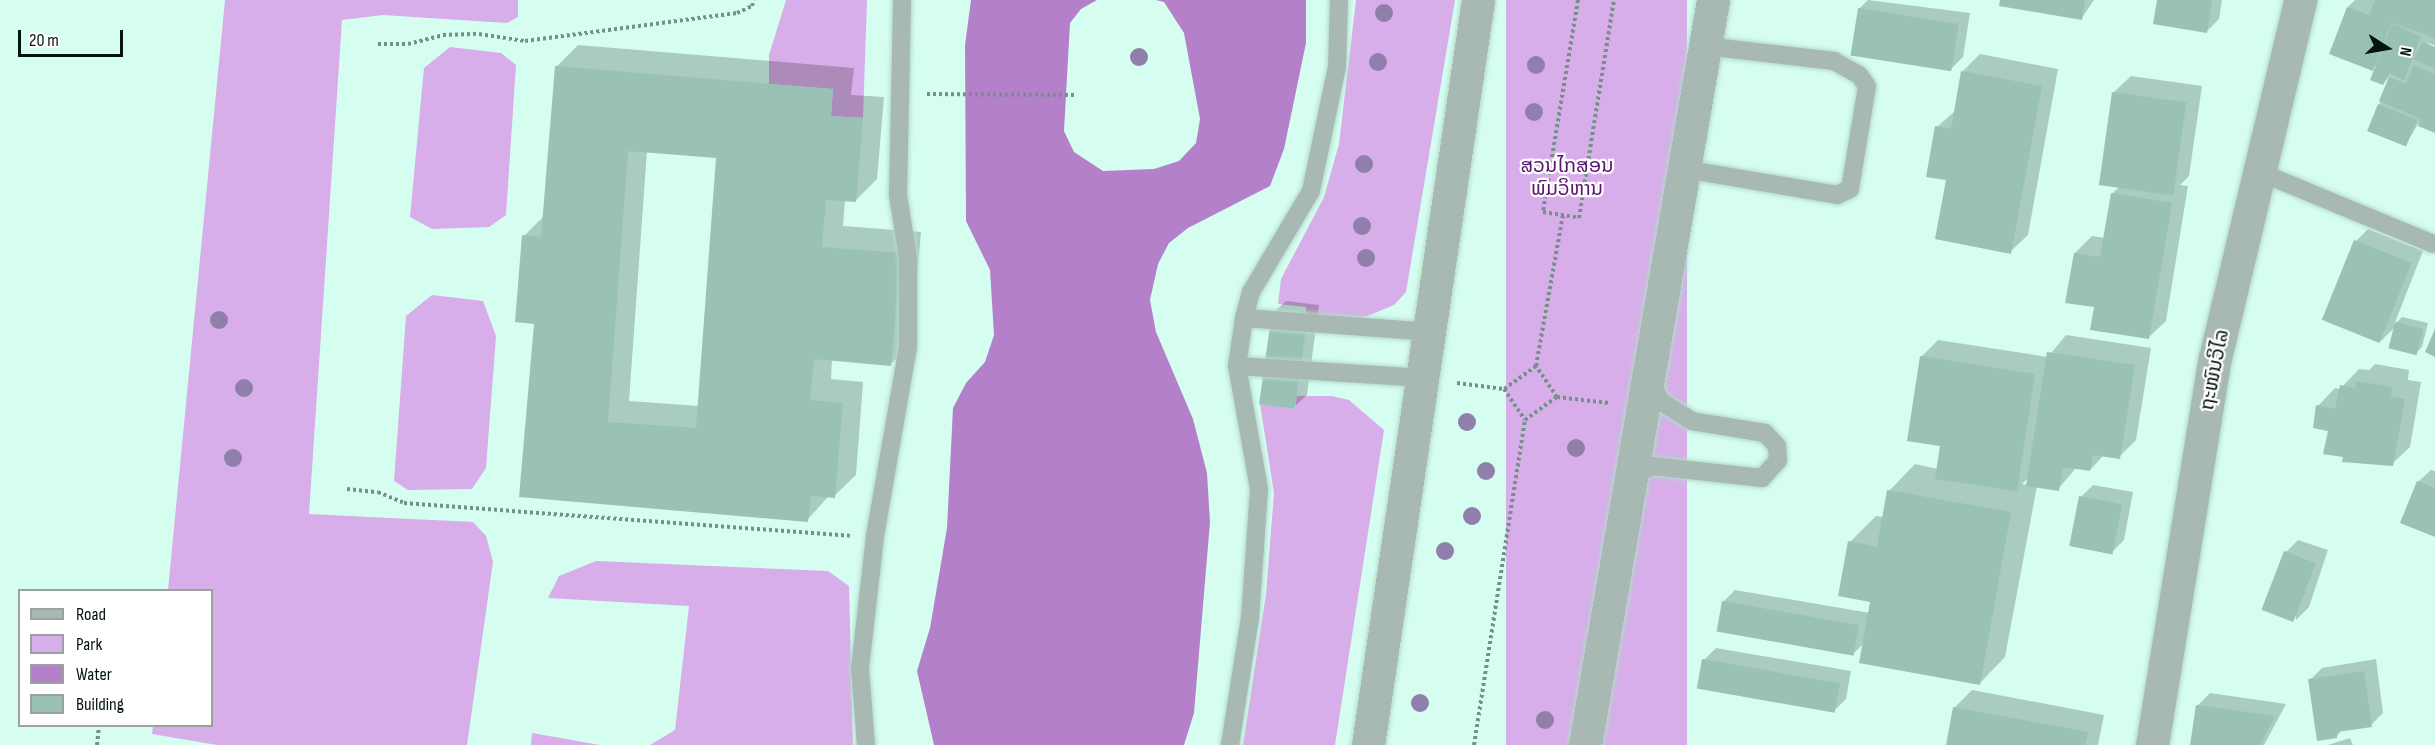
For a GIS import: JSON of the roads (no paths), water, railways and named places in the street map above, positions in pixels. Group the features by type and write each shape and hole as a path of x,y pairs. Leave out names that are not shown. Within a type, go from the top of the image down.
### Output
{"street":[{"path":"1368,745 1431,332 1478,0"},
{"path":"1585,745 1713,0"},
{"name":"ຖະໜົນວິໄລ","path":"2152,745 2215,358 2262,173 2300,0"}],"lane":[{"path":"866,745 860,668 875,536 908,347 908,258 898,195 902,0"},
{"path":"1230,745 1250,618 1259,489 1237,366 1244,318 1251,292 1311,191 1337,67 1339,0"},
{"path":"1684,170 1837,195 1850,189 1867,86 1859,75 1834,61 1705,46"},
{"path":"2262,173 2433,244"},
{"path":"1244,318 1431,332"},
{"path":"1237,366 1424,378"},
{"path":"1631,477 1652,466 1762,478 1778,459 1777,446 1765,433 1692,421 1645,392"}],"water":[{"path":"971,0 1097,0 1081,9 1070,23 1064,131 1074,152 1103,171 1154,169 1179,161 1196,143 1200,119 1184,33 1164,2 1156,0 1306,0 1306,43 1284,149 1270,186 1188,228 1169,243 1158,264 1150,300 1156,332 1193,419 1207,473 1210,522 1194,713 1184,745 934,745 917,671 930,628 947,528 953,408 966,383 985,362 994,335 990,270 966,221 965,45"}],"park label":[{"name":"ສວນໄກສອນ ພົມວິຫານ","path":"1567,178"}]}
